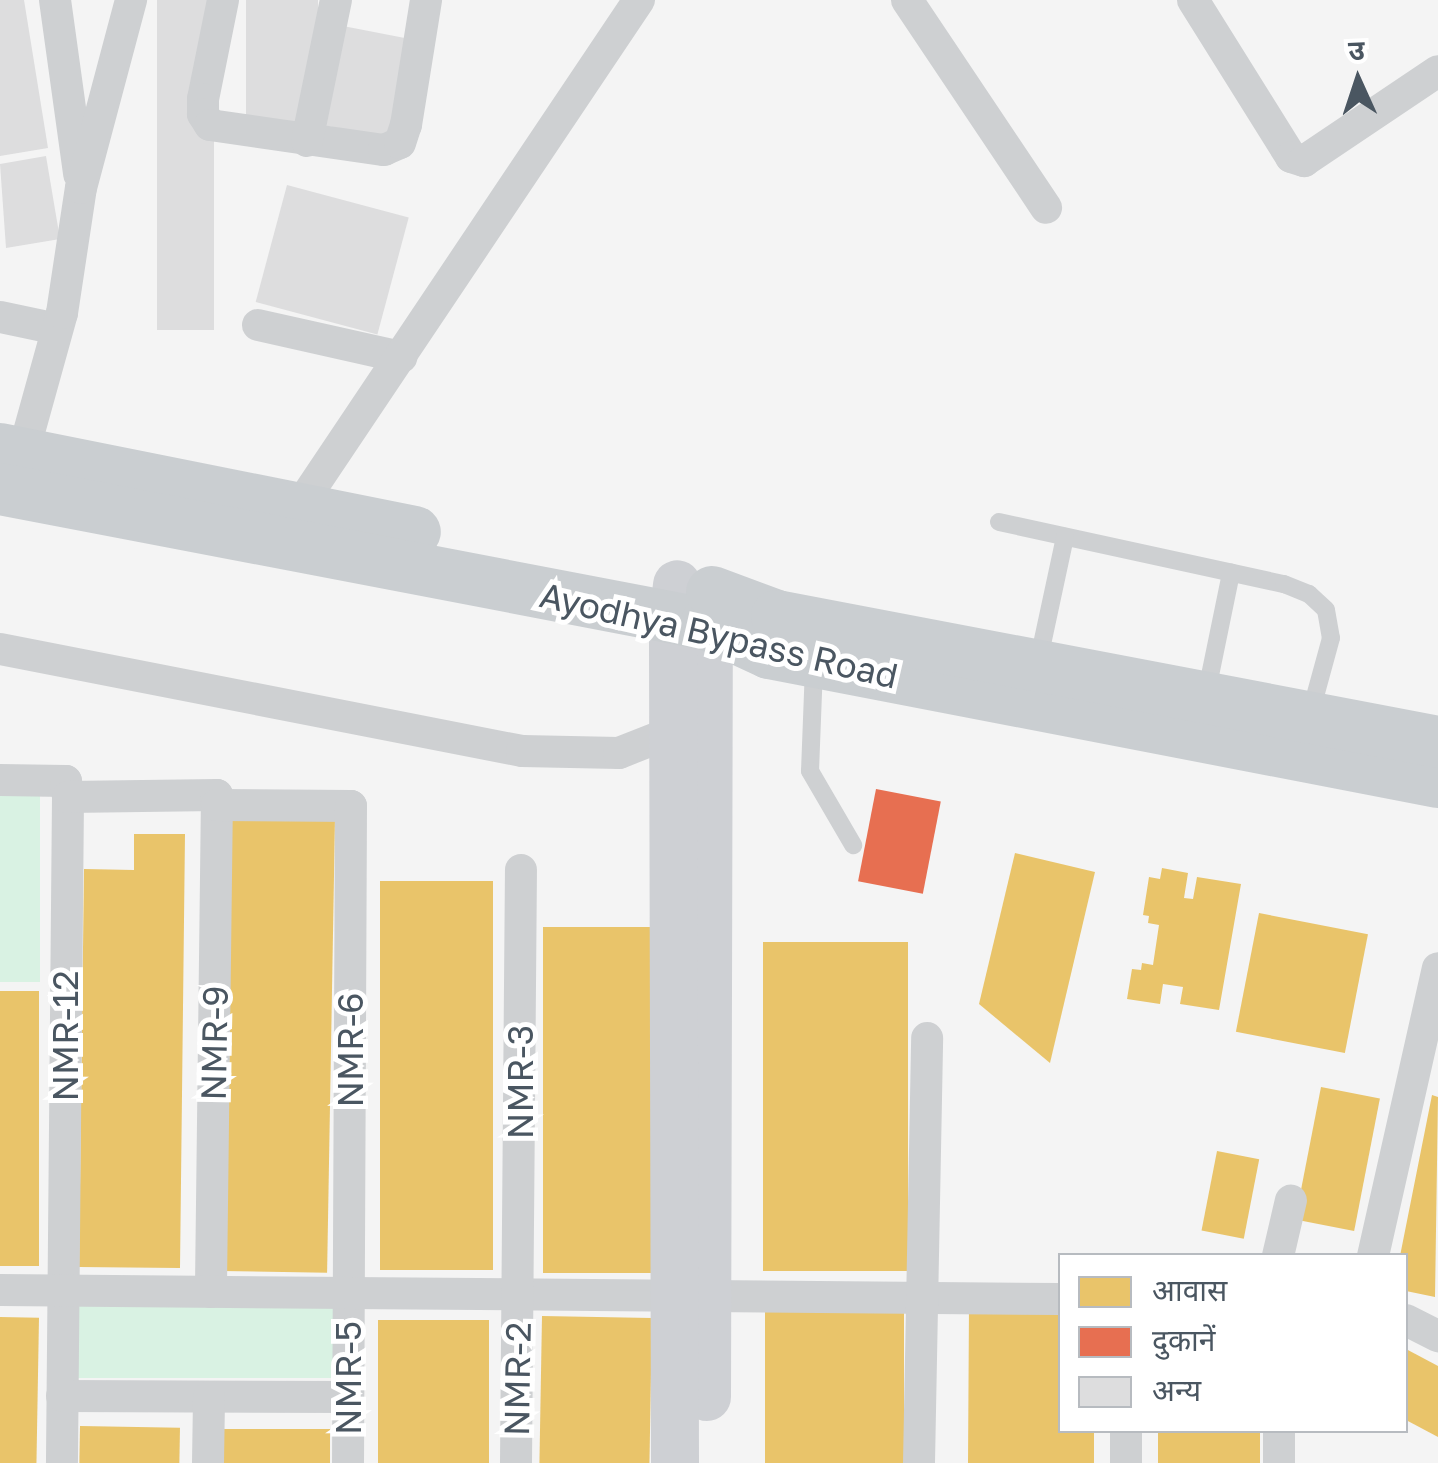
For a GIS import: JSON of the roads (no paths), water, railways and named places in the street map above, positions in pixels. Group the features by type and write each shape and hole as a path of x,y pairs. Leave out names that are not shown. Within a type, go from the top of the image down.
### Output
{"main road":[{"name":"Ayodhya Bypass Road","path":"9,471 692,605 776,616 1034,684 1438,782"},
{"name":"Ayodhya Bypass Road","path":"692,605 770,653 814,662 1206,698 1438,742"}],"street":[{"path":"56,0 81,188"},
{"path":"9,471 57,329 81,188 132,0"},
{"path":"223,0 203,114 210,125 384,150 400,143 426,0"},
{"path":"307,141 336,0"},
{"path":"288,525 639,0"},
{"path":"906,0 1046,208"},
{"path":"1193,0 1290,157 1304,161 1438,71"},
{"path":"0,317 57,329"},
{"path":"258,325 401,357"},
{"path":"675,1463 690,1296 692,605"},
{"path":"0,649 522,751 619,753 691,724"},
{"path":"0,780 217,800"},
{"name":"NMR-12","path":"62,1463 67,789"},
{"name":"NMR-6","path":"217,800 351,806 349,1293"},
{"name":"NMR-9","path":"211,1292 217,800"},
{"name":"NMR-3","path":"518,1294 521,870"},
{"path":"1374,1253 1438,968"},
{"path":"919,1463 927,1038"},
{"path":"1279,1253 1290,1200"},
{"path":"0,1290 1058,1299"},
{"name":"NMR-5","path":"348,1463 349,1293"},
{"name":"NMR-2","path":"516,1463 518,1294"},
{"path":"690,1296 706,1463"},
{"path":"1408,1321 1438,1336"},
{"path":"62,1396 348,1398"},
{"path":"208,1463 209,1397"},
{"path":"1126,1433 1126,1463"},
{"path":"1278,1433 1281,1463"}],"lane":[{"path":"999,522 1308,594 1326,610 1331,638 1309,718"},
{"path":"1034,684 1064,537"},
{"path":"1206,698 1231,573"},
{"path":"814,662 810,771 853,845"}]}
